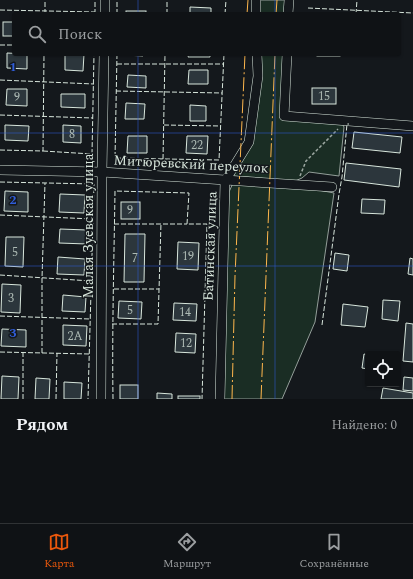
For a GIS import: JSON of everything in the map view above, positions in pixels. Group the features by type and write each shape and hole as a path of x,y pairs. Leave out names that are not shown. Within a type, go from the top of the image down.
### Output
{"street":[{"path":"105,0 105,12"},
{"path":"256,0 256,12"},
{"path":"288,12 289,0"},
{"name":"Малая Зуевская улица","path":"101,399 104,56"},
{"name":"Батинская улица","path":"220,399 226,181 249,142 258,76 257,56"},
{"path":"286,56 284,116 413,126"},
{"name":"Митюревский переулок","path":"0,170 102,172 332,187"}],"path":[{"path":"297,184 306,161 348,120"}],"green space":[{"path":"259,0 286,0 285,12 259,12"},
{"path":"260,56 284,56 281,117 341,121 344,127 339,176 309,172 302,178 295,181 232,176 252,143"},
{"path":"233,183 303,187 334,193 315,322 282,399 222,399 229,192"}],"building":[{"path":"190,7 211,8 211,12 190,12"},
{"path":"126,11 146,11 146,12"},
{"path":"3,22 12,22 12,36 3,36"},
{"path":"7,53 12,53 12,56 27,56 27,69 7,68"},
{"path":"65,56 84,56 83,71 65,70"},
{"path":"188,56 210,56 210,57"},
{"path":"189,70 208,70 208,84 188,84"},
{"path":"128,75 146,76 146,88 127,87"},
{"path":"312,88 336,88 336,104 312,104"},
{"path":"7,89 27,89 27,106 6,105"},
{"path":"61,94 85,94 85,108 61,107"},
{"path":"126,103 145,104 144,119 125,119"},
{"path":"190,105 206,106 206,121 190,121"},
{"path":"5,125 29,126 28,141 5,140"},
{"path":"63,125 81,126 81,143 63,142"},
{"path":"354,132 402,137 400,153 352,148"},
{"path":"128,136 147,136 147,153 127,153"},
{"path":"187,136 208,136 207,154 186,153"},
{"path":"346,163 401,169 399,187 344,180"},
{"path":"5,191 28,192 28,212 4,211"},
{"path":"60,194 85,195 84,213 59,212"},
{"path":"362,199 385,200 384,214 361,213"},
{"path":"121,202 140,202 140,219 121,219"},
{"path":"60,229 87,230 87,244 59,243"},
{"path":"125,234 145,234 144,282 124,282"},
{"path":"6,237 24,237 23,267 5,266"},
{"path":"178,242 199,243 198,270 177,269"},
{"path":"335,253 349,255 347,271 333,269"},
{"path":"58,257 85,259 84,275 57,274"},
{"path":"410,258 413,259 413,275 408,274"},
{"path":"2,284 21,285 20,313 1,312"},
{"path":"63,295 86,297 85,312 62,311"},
{"path":"383,300 400,301 398,321 382,319"},
{"path":"119,301 142,302 141,319 118,318"},
{"path":"174,303 197,304 196,321 173,320"},
{"path":"343,304 368,307 365,327 341,325"},
{"path":"406,323 413,324 413,362 403,361"},
{"path":"63,325 87,326 86,346 63,345"},
{"path":"2,329 26,330 26,347 1,346"},
{"path":"176,333 196,334 195,353 175,352"},
{"path":"364,354 365,368 362,368"},
{"path":"2,376 19,377 18,399 1,399"},
{"path":"404,377 413,378 413,391 403,390"},
{"path":"36,378 50,379 49,399 35,399"},
{"path":"64,382 82,383 81,399 64,399"},
{"path":"120,385 138,385 138,399 120,399"},
{"path":"383,388 413,393 413,399 381,399"},
{"path":"157,393 172,394 172,399 157,399"},
{"path":"178,396 200,396 200,399 178,399"}],"fence":[{"path":"45,0 45,12"},
{"path":"95,0 95,12"},
{"path":"117,0 117,12"},
{"path":"167,0 167,12"},
{"path":"225,12 226,0"},
{"path":"356,12 357,0"},
{"path":"308,8 392,12"},
{"path":"0,10 95,12"},
{"path":"401,12 413,13"},
{"path":"0,45 12,45"},
{"path":"0,150 43,151 44,56"},
{"path":"43,151 92,154 94,56"},
{"path":"117,56 115,158 219,160 224,56"},
{"path":"163,159 165,56"},
{"path":"117,64 223,64"},
{"path":"0,80 94,84"},
{"path":"116,91 222,93"},
{"path":"0,115 93,118"},
{"path":"322,325 342,177 347,124 349,124"},
{"path":"164,125 221,126"},
{"path":"0,182 94,184 88,399"},
{"path":"42,353 42,278 45,183"},
{"path":"113,399 115,191 189,193 187,224 207,224 202,399"},
{"path":"0,215 93,219"},
{"path":"112,324 158,324 161,223"},
{"path":"114,224 187,224"},
{"path":"0,275 91,281"},
{"path":"114,289 159,289"},
{"path":"0,316 90,319"},
{"path":"0,352 89,354"},
{"path":"23,353 23,399"},
{"path":"56,399 57,353"}],"power":[{"path":"247,12 248,0"},
{"path":"276,12 277,0"},
{"path":"232,399 235,276 245,56"},
{"path":"261,399 275,56"}]}
